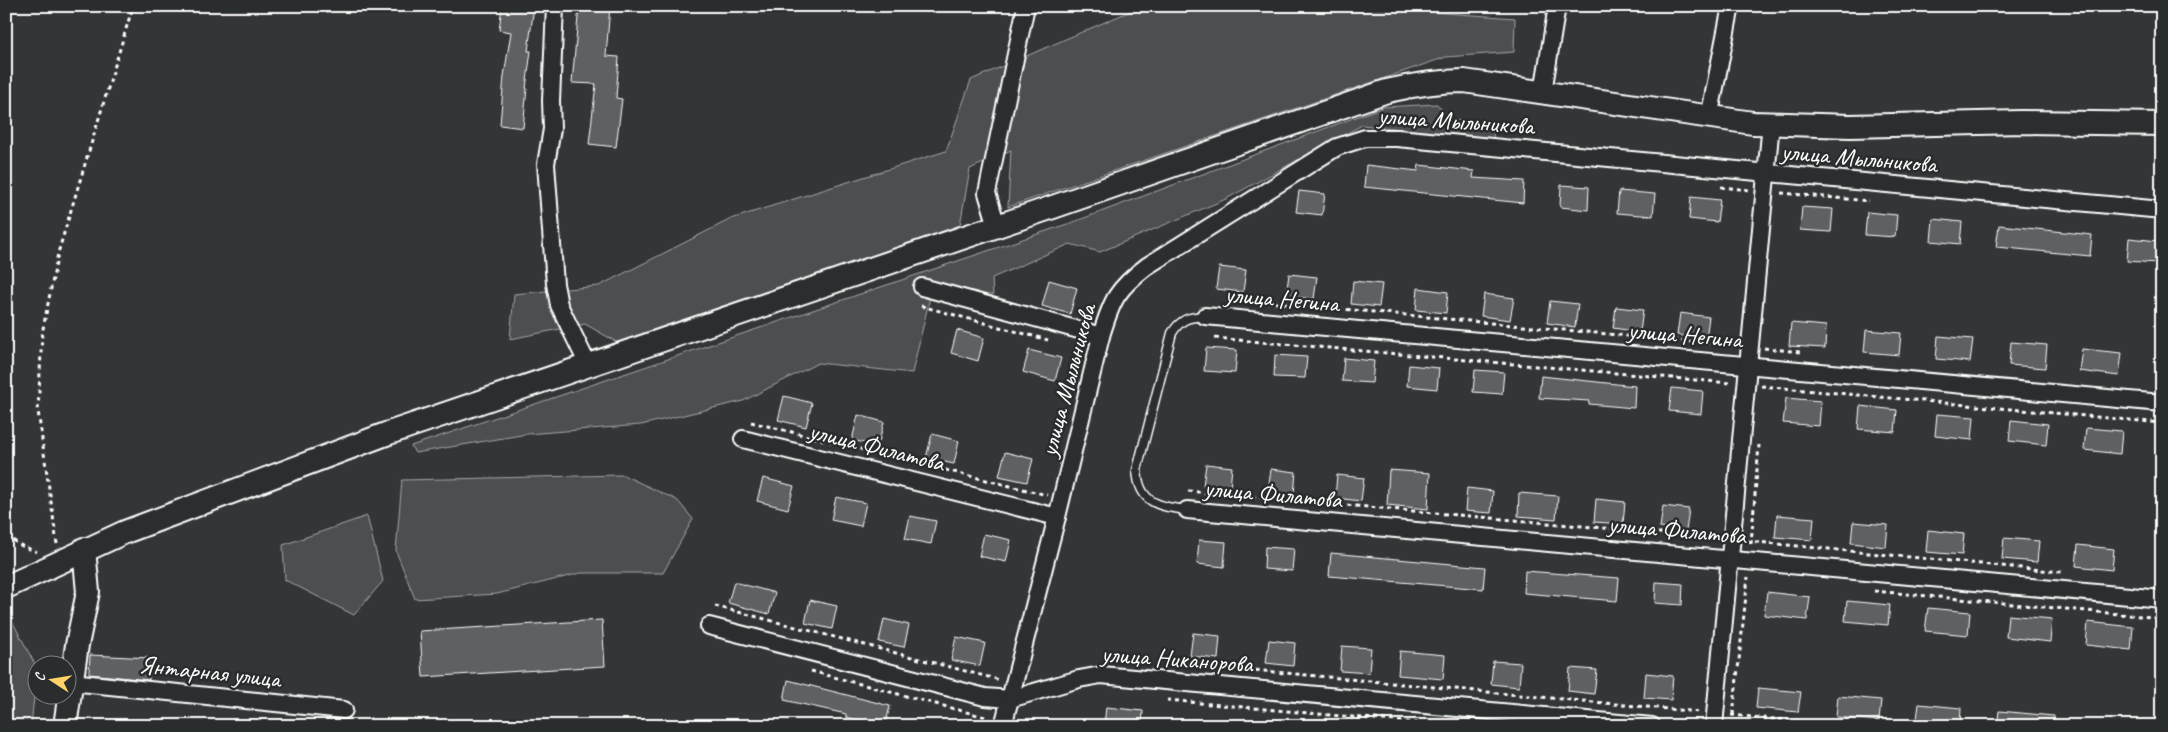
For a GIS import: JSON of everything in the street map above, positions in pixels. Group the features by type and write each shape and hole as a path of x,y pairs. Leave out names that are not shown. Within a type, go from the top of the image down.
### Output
{"street":[{"path":"555,6 551,101 552,129 546,164 555,284 560,305 588,365"},
{"path":"997,226 987,193 1026,6"},
{"path":"1542,92 1557,6"},
{"path":"1709,118 1731,6"},
{"path":"6,587 84,549 125,532 386,434 1387,91 1412,85 1438,81 1464,81 1709,118 1772,123 1850,126 2021,122 2162,124"},
{"path":"1715,720 1772,123"},
{"name":"улица Мыльникова","path":"1003,724 1062,498 1101,336 1107,316 1117,294 1124,284 1147,266 1337,147 1365,138 1397,138 2162,210"},
{"path":"922,287 1101,336"},
{"name":"улица Негина","path":"1205,316 2162,404"},
{"name":"улица Филатова","path":"743,439 1057,517"},
{"name":"улица Филатова","path":"1187,510 1730,558 2162,599"},
{"path":"75,654 88,592 84,549"},
{"name":"улица Никанорова","path":"709,626 985,697 1101,675 1652,726"},
{"name":"Янтарная улица","path":"78,683 344,710"},
{"path":"66,726 68,704"}],"lane":[{"path":"1187,510 1164,507 1151,502 1144,494 1138,481 1138,470 1172,333 1185,318 1205,316"}],"path":[{"path":"6,536 22,546 60,561 38,411 42,334 58,253 133,6"},
{"path":"1267,302 1806,352"},
{"path":"921,306 1050,341"},
{"path":"1215,338 1747,384 2162,423"},
{"path":"751,422 1062,498"},
{"path":"1188,491 2064,572"},
{"path":"715,606 1012,691"},
{"path":"1168,662 1715,720 1848,726"},
{"path":"807,670 1003,724"},
{"path":"1167,700 1433,724"}],"shaded area":[{"path":"1142,6 1347,6 1515,18 1514,52 1446,57 1008,207 1011,150 970,169 960,225 620,344 585,324 510,339 514,294 599,286 731,219 946,151 971,80"},
{"path":"1437,104 1451,120 1491,123 1494,138 1362,125 1226,199 1100,252 1070,244 992,278 993,295 930,297 912,373 818,363 743,401 641,425 527,434 415,453 411,446 1079,220 1383,107"},
{"path":"623,475 677,500 693,519 663,573 581,573 497,594 415,599 396,551 402,480"},
{"path":"367,516 383,581 354,615 285,580 283,545"},
{"path":"9,615 30,654 28,654 28,704 33,704 31,726 6,726 6,617"}],"building":[{"path":"502,6 534,6 528,51 531,51 523,128 500,125 504,76 511,32 499,30"},
{"path":"579,6 610,6 606,56 619,57 616,98 622,99 616,147 589,144 596,84 572,83"},
{"path":"1366,165 1418,171 1419,165 1474,171 1473,178 1524,181 1523,203 1364,187"},
{"path":"1561,185 1589,187 1588,210 1560,207"},
{"path":"1299,191 1325,194 1322,215 1296,212"},
{"path":"1619,191 1655,194 1653,216 1617,213"},
{"path":"1691,197 1720,200 1717,222 1689,219"},
{"path":"1802,207 1833,209 1831,232 1800,230"},
{"path":"1867,212 1897,215 1895,237 1865,235"},
{"path":"1933,219 1962,222 1960,244 1931,241"},
{"path":"1999,225 2092,235 2090,256 1996,247"},
{"path":"2129,238 2158,241 2157,263 2127,261"},
{"path":"1219,267 1246,270 1243,292 1216,289"},
{"path":"1289,274 1317,277 1314,299 1286,296"},
{"path":"1049,280 1077,288 1070,314 1042,306"},
{"path":"1353,281 1382,284 1379,307 1351,304"},
{"path":"1418,288 1448,292 1446,313 1416,310"},
{"path":"1484,294 1514,298 1510,320 1481,316"},
{"path":"1550,301 1578,304 1575,327 1547,323"},
{"path":"1616,307 1643,310 1640,332 1613,328"},
{"path":"1680,313 1709,317 1706,339 1677,335"},
{"path":"1791,323 1826,326 1825,348 1789,346"},
{"path":"957,330 984,338 978,361 951,353"},
{"path":"1866,330 1901,333 1899,355 1864,352"},
{"path":"1938,336 1973,339 1970,362 1936,359"},
{"path":"2011,342 2047,345 2045,368 2009,365"},
{"path":"1206,348 1237,350 1235,373 1204,371"},
{"path":"2082,349 2122,353 2119,376 2079,371"},
{"path":"1029,350 1061,358 1055,381 1023,372"},
{"path":"1275,355 1307,357 1305,378 1274,377"},
{"path":"1344,358 1374,361 1372,383 1342,381"},
{"path":"1409,365 1439,368 1437,389 1407,386"},
{"path":"1475,370 1504,372 1502,394 1473,392"},
{"path":"1541,376 1635,386 1634,408 1589,404 1589,401 1539,398"},
{"path":"1672,388 1703,391 1701,414 1669,411"},
{"path":"784,396 812,403 806,427 778,420"},
{"path":"1786,398 1821,401 1819,426 1783,423"},
{"path":"1860,406 1897,410 1895,432 1858,429"},
{"path":"1937,414 1974,417 1972,440 1935,436"},
{"path":"858,415 884,422 878,446 852,440"},
{"path":"2011,420 2048,424 2046,445 2009,441"},
{"path":"2086,428 2122,431 2120,454 2084,450"},
{"path":"932,434 959,441 954,464 926,458"},
{"path":"1005,452 1033,459 1027,482 999,476"},
{"path":"1206,464 1232,467 1230,488 1203,486"},
{"path":"1271,469 1296,472 1294,494 1268,492"},
{"path":"1389,470 1430,473 1428,509 1387,505"},
{"path":"1337,475 1364,478 1361,501 1335,498"},
{"path":"763,478 794,486 788,509 757,501"},
{"path":"1467,488 1493,491 1491,513 1465,511"},
{"path":"1519,493 1558,496 1556,519 1518,516"},
{"path":"836,497 866,503 861,526 831,520"},
{"path":"1596,499 1625,502 1623,524 1594,522"},
{"path":"1663,506 1689,509 1686,531 1660,528"},
{"path":"1777,515 1814,518 1812,540 1775,537"},
{"path":"910,516 936,521 931,544 905,539"},
{"path":"1853,522 1888,525 1886,547 1851,543"},
{"path":"1928,530 1964,534 1962,555 1926,552"},
{"path":"984,534 1011,540 1006,562 979,556"},
{"path":"2004,538 2039,541 2037,562 2002,559"},
{"path":"1199,540 1226,542 1224,567 1197,564"},
{"path":"2078,545 2114,549 2112,570 2076,566"},
{"path":"1265,547 1294,549 1292,571 1264,569"},
{"path":"1331,553 1485,567 1483,589 1329,576"},
{"path":"1525,571 1619,578 1617,601 1524,593"},
{"path":"734,582 775,593 769,614 728,603"},
{"path":"1656,582 1683,584 1682,605 1655,603"},
{"path":"1767,592 1810,597 1807,620 1764,615"},
{"path":"810,600 837,606 832,629 805,623"},
{"path":"1847,601 1890,605 1888,625 1845,621"},
{"path":"1928,608 1970,612 1968,635 1925,631"},
{"path":"2008,615 2052,619 2050,642 2006,637"},
{"path":"884,619 909,625 904,647 879,642"},
{"path":"602,620 605,666 423,677 420,631"},
{"path":"2088,622 2133,627 2131,650 2086,645"},
{"path":"1193,633 1220,636 1218,659 1190,656"},
{"path":"956,637 985,643 980,666 951,660"},
{"path":"1269,640 1295,643 1293,666 1266,663"},
{"path":"1342,646 1371,648 1369,673 1340,671"},
{"path":"1400,651 1445,655 1443,679 1398,675"},
{"path":"90,655 150,658 149,680 89,674"},
{"path":"1493,661 1521,663 1519,687 1491,684"},
{"path":"1570,668 1597,670 1594,694 1568,691"},
{"path":"1646,673 1673,676 1671,700 1644,698"},
{"path":"788,680 890,706 885,726 846,717 846,714 784,700"},
{"path":"1758,688 1801,692 1798,712 1756,708"},
{"path":"1838,696 1881,700 1879,721 1836,717"},
{"path":"1919,704 1961,708 1960,726 1916,726"},
{"path":"1106,707 1143,711 1142,726 1104,726"},
{"path":"1999,711 2054,716 2053,726 1997,726"}]}
